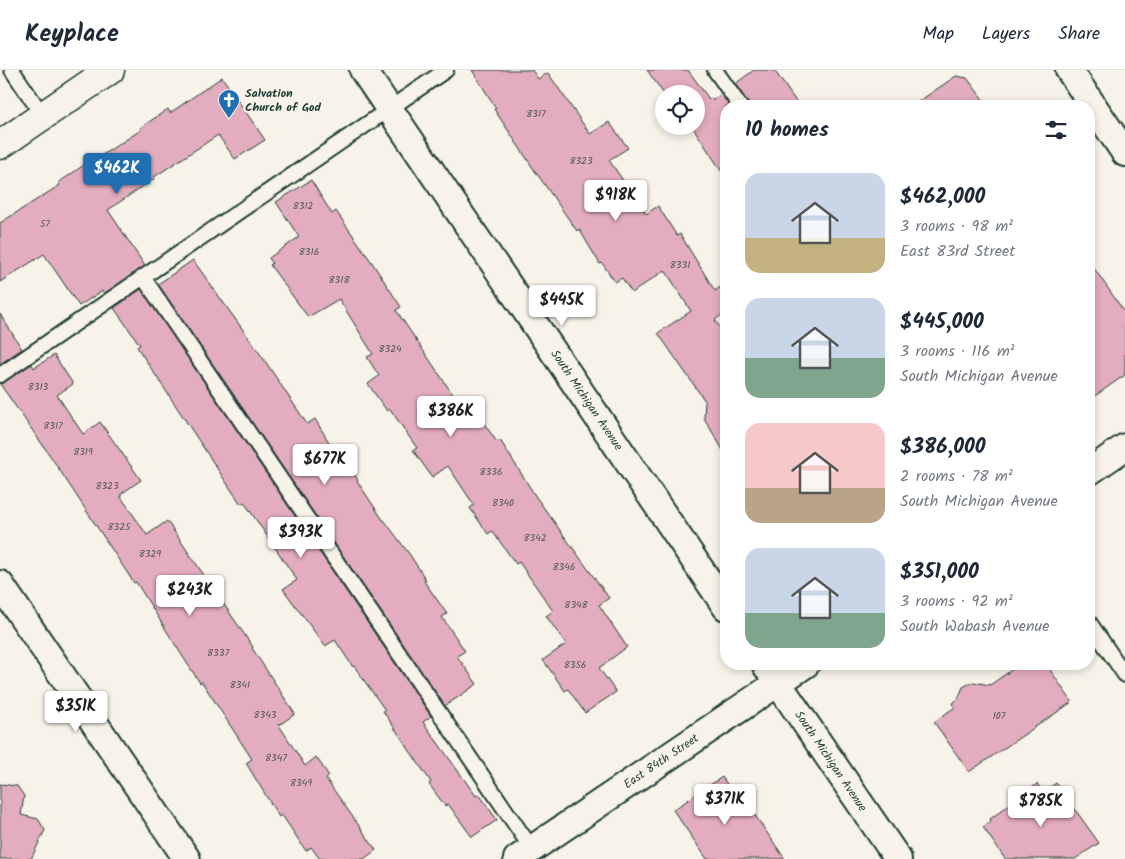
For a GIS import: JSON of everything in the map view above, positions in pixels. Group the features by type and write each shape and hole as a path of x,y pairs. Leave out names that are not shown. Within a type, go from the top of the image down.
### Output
{"street":[{"path":"0,145 110,70"},
{"name":"South Michigan Avenue","path":"363,70 720,598"},
{"path":"1069,70 1089,100"},
{"path":"1095,109 1125,153"},
{"path":"1095,468 1125,447"},
{"path":"0,584 187,859"},
{"name":"South Michigan Avenue","path":"772,673 898,859"},
{"name":"East 84th Street","path":"529,856 772,673"}],"lane":[{"path":"12,70 43,116"},
{"path":"0,375 446,70"},
{"path":"715,70 736,100"},
{"path":"143,277 529,856"},
{"path":"1095,631 1125,675"}],"building":[{"path":"472,70 532,70 538,79 548,73 590,134 609,122 628,148 609,160 646,214 658,206 677,236 680,234 715,291 720,287 720,316 715,320 720,328 720,445 704,418 705,401 658,333 691,311 665,270 632,293 622,278 615,282 602,263 600,264 579,229 577,231 535,171 494,109 496,108"},
{"path":"647,70 688,70 699,85 658,85"},
{"path":"754,70 774,70 795,100 746,100 735,84"},
{"path":"956,76 967,78 984,100 921,100"},
{"path":"222,77 265,140 235,159 218,135 108,210 145,266 104,294 102,291 79,306 44,254 0,282 0,223 60,185 58,183 141,130 140,128 168,109 170,113"},
{"path":"705,93 709,99 712,98 713,100 721,94 726,100 720,100 720,169 698,135 705,135"},
{"path":"311,180 332,214 336,211 373,264 401,307 396,310 466,414 474,409 497,442 500,440 536,497 609,598 599,605 627,647 599,668 616,692 585,713 568,689 565,691 543,660 566,644 546,616 553,611 519,562 516,564 492,531 488,534 470,508 474,505 448,466 432,477 413,450 417,448 390,409 387,411 368,384 379,376 367,357 373,354 339,299 308,317 270,265 272,263 269,258 299,237 276,202"},
{"path":"193,260 263,358 307,424 315,419 336,454 339,451 383,520 410,555 426,580 424,581 447,614 442,617 465,651 457,656 477,684 445,706 158,284"},
{"path":"1095,270 1125,313 1125,375 1095,396"},
{"path":"141,289 431,716 423,722 476,796 479,794 497,820 472,837 448,804 445,806 429,784 431,782 383,711 385,710 335,640 325,646 283,589 297,580 244,502 241,504 232,491 137,347 140,345 114,308"},
{"path":"0,314 22,349 0,364"},
{"path":"54,355 73,384 57,395 83,434 100,422 141,480 121,494 121,497 147,535 167,521 253,647 295,714 279,725 305,766 316,757 329,776 326,779 376,850 364,859 320,859 311,847 306,851 282,815 279,817 246,763 252,759 202,682 200,683 136,582 134,583 51,457 0,384 32,364 34,368"},
{"path":"1011,670 1050,670 1072,702 969,772 934,722 955,707 953,703 958,699 963,687 973,682 990,685"},
{"path":"722,777 744,808 748,805 785,859 707,859 673,810"},
{"path":"1056,783 1099,843 1075,859 1005,859 983,827 991,821 990,819 1037,784 1044,792"},
{"path":"0,784 17,786 24,796 21,815 38,819 45,830 31,859 0,859"}],"place":[{"name":"Salvation Church of God","path":"229,119"}]}
